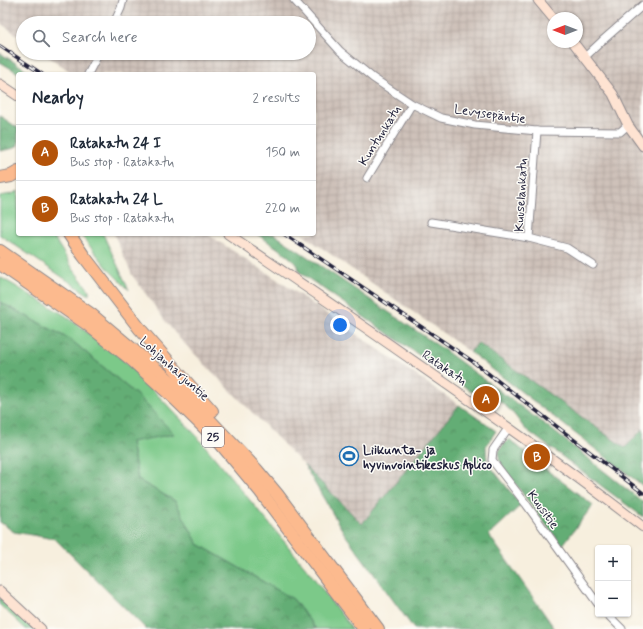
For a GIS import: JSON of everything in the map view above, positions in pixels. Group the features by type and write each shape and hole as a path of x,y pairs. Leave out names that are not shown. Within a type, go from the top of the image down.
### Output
{"highway":[{"path":"0,178 16,173"},
{"path":"70,236 83,255 140,329 244,447 256,469"},
{"name":"Lohjanharjuntie","path":"0,251 92,315 181,390 256,469 277,494 378,629"},
{"name":"Lohjanharjuntie","path":"0,264 87,324 132,360 220,443 260,491 364,629"}],"street":[{"path":"117,16 124,0"},
{"name":"Levysepäntie","path":"294,0 308,16"},
{"path":"538,0 548,12"},
{"path":"585,57 643,5"},
{"name":"Levysepäntie","path":"316,24 340,51 373,78 412,104 441,118 474,124 537,131 620,132 628,125"},
{"path":"578,48 613,94 628,125 643,146"},
{"path":"89,72 95,60"},
{"path":"0,84 16,95"},
{"name":"Kuntunkatu","path":"367,178 412,104"},
{"name":"Kuuselankatu","path":"537,131 529,238 567,248 593,265"},
{"path":"430,222 529,238"},
{"name":"Ratakatu","path":"231,236 509,427 643,527"},
{"name":"Kuusitie","path":"509,427 493,450 492,460 526,504 595,600"},
{"path":"0,591 41,629"},
{"path":"610,617 622,629"}],"shaded area":[{"path":"0,0 643,0 643,429 625,448 478,343 470,352 305,236 316,236 316,72 71,72 53,60 316,60 316,16 16,16 16,34 0,23"},
{"path":"115,236 210,236 278,280 459,405 362,524 179,338 132,275"}],"green space":[{"path":"0,53 30,72 17,72 0,62"},
{"path":"0,116 16,127 16,147 0,151"},
{"path":"16,192 16,236 53,236 73,269 89,290 89,295 0,235 0,196"},
{"path":"82,236 104,236 129,290 110,271"},
{"path":"260,236 277,236 443,349 551,429 643,502 643,517 524,428 506,406 489,396 475,394 299,272 298,266 291,258"},
{"path":"0,277 66,316 126,362 195,434 307,569 352,629 316,629 293,599 198,544 175,501 138,480 131,441 173,434 139,397 71,340 0,302"},
{"path":"0,302 71,340 139,397 174,434 131,442 138,480 175,501 198,544 293,599 316,629 146,629 55,539 14,532 0,522"},
{"path":"478,343 625,448 643,429 643,486 470,352"},
{"path":"459,405 496,431 486,446 487,462 521,505 489,535 555,629 414,629 344,533 304,465 362,524"},
{"path":"509,439 593,505 562,546 501,465 499,450"},
{"path":"0,598 35,629 26,629 0,605"}],"railway":[{"path":"0,46 16,57"},
{"path":"21,60 39,72"},
{"path":"287,236 472,361 643,493"}],"place":[{"name":"Ratakatu 24 I","path":"486,399"},
{"name":"Liikunta- ja hyvinvointikeskus Aplico","path":"349,456"},
{"name":"Ratakatu 24 L","path":"537,457"}]}
